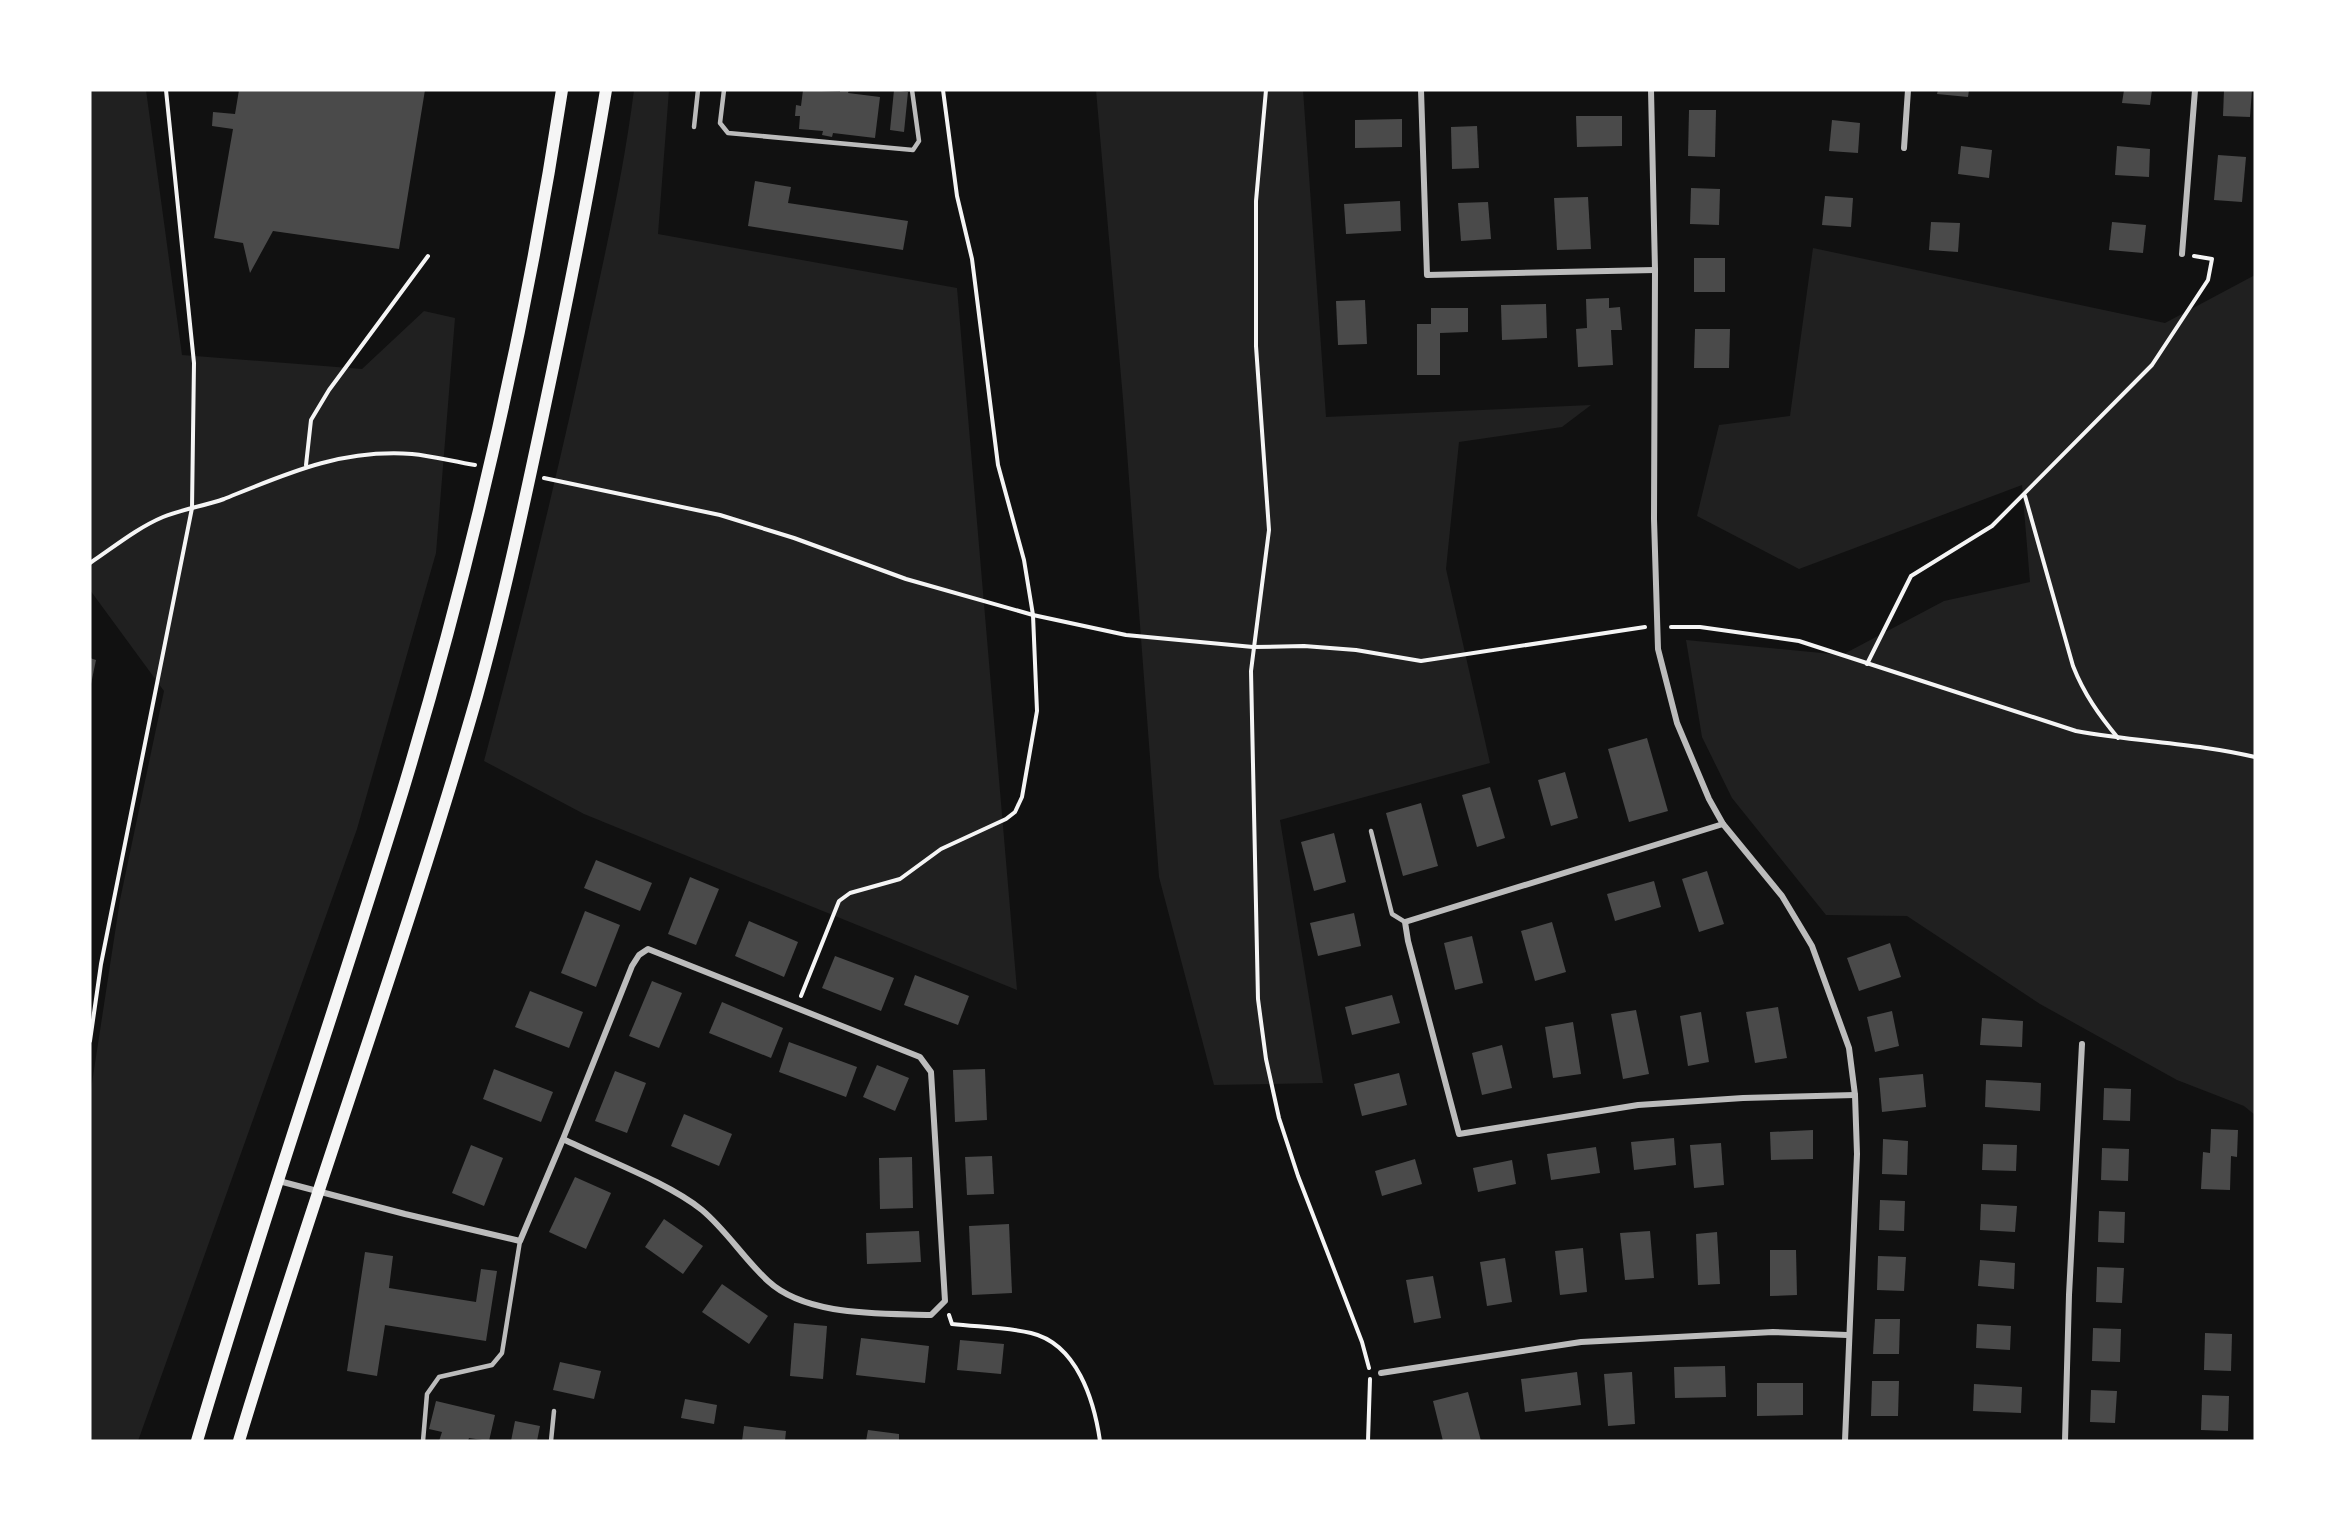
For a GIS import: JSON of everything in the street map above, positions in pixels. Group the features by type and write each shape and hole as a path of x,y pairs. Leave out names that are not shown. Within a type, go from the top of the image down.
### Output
{"main road":[{"path":"196,1441 403,787 456,594 492,454 522,316 548,184 562,90"},
{"path":"239,1441 319,1190 404,936 489,650 512,560 570,285 606,90"}],"street":[{"path":"1421,90 1427,274 1655,270"},
{"path":"1651,90 1655,270 1654,519 1657,627 1662,667 1677,723 1698,777 1723,825 1782,896 1812,946 1849,1048 1855,1095 1857,1154 1847,1335 1845,1441"},
{"path":"1905,148 1908,90"},
{"path":"2182,254 2195,90"},
{"path":"1723,825 1405,922 1459,1134 1638,1105 1743,1098 1855,1095"},
{"path":"279,1181 405,1214 520,1240 632,966 639,955 648,949 920,1057 932,1072 935,1165 945,1301 931,1315 852,1312 808,1302 770,1283 703,1211 683,1196 563,1139"},
{"path":"2065,1441 2069,1295 2082,1044"},
{"path":"1381,1373 1581,1342 1773,1332 1847,1335"}],"lane":[{"path":"694,127 698,90"},
{"path":"724,90 720,123 728,133 913,150 919,141 912,90"},
{"path":"1371,831 1392,914 1405,922"},
{"path":"423,1441 428,1394 438,1377 492,1365 502,1353 520,1240"},
{"path":"551,1441 554,1411"}],"path":[{"path":"90,1041 101,964 192,508 194,363 166,90"},
{"path":"798,1008 839,901 850,893 900,879 941,849 1006,819 1015,812 1022,796 1037,711 1033,615 1024,560 998,465 972,259 957,196 943,90"},
{"path":"1266,90 1256,201 1256,346 1269,530 1253,647 1258,999 1266,1059 1279,1118 1298,1176 1362,1342 1370,1374 1368,1441"},
{"path":"1867,664 1911,576 1992,526 2152,365 2208,280 2211,259 2182,254"},
{"path":"306,465 311,420 329,390 428,256"},
{"path":"90,563 143,526 220,500 306,465 340,457 390,453 415,454 452,461"},
{"path":"547,479 720,515 794,538 906,579 1033,615 1126,635 1253,647 1304,646 1356,650 1421,661 1657,627 1701,627 1771,635 1799,641 2056,725 2119,739 2215,747 2255,758"},
{"path":"2025,495 2082,689 2096,712 2119,739"},
{"path":"945,1301 952,1324 1032,1333 1067,1355 1079,1372 1091,1401 1100,1441"}],"shaded area":[{"path":"90,90 146,90 182,355 362,369 424,311 455,318 436,553 357,829 138,1441 90,1441 90,1096 120,900 164,691 90,590"},
{"path":"634,90 669,90 658,234 957,288 1017,990 584,814 484,761 540,543 578,378 615,207"},
{"path":"1096,90 1303,90 1326,417 1591,405 1562,427 1459,442 1446,569 1490,763 1280,820 1323,1083 1214,1085 1159,877 1123,399"},
{"path":"1813,248 2165,323 2255,275 2255,1115 2244,1106 2177,1080 2040,1004 1907,916 1826,915 1732,798 1702,737 1686,640 1842,655 1944,601 2030,582 2022,485 1799,569 1697,516 1719,425 1790,416"}],"building":[{"path":"239,90 425,90 399,249 273,231 250,273 243,243 214,238 233,129 212,126 213,112 235,114"},
{"path":"803,90 840,92 840,90 849,90 848,93 880,97 875,138 833,133 832,137 822,135 823,131 799,129 800,116 795,116 796,105 801,106"},
{"path":"894,90 908,92 904,132 890,130"},
{"path":"1938,90 1969,90 1968,97 1937,94"},
{"path":"2124,90 2152,90 2150,105 2122,103"},
{"path":"2224,90 2252,90 2250,117 2223,116"},
{"path":"1689,110 1716,110 1715,157 1688,156"},
{"path":"1576,116 1622,116 1622,146 1577,147"},
{"path":"1402,119 1402,147 1355,148 1355,120"},
{"path":"1832,120 1860,123 1858,153 1829,151"},
{"path":"1477,126 1479,168 1452,169 1451,127"},
{"path":"1961,146 1992,150 1989,178 1958,174"},
{"path":"2117,146 2150,149 2149,177 2115,175"},
{"path":"2218,155 2246,157 2242,202 2214,200"},
{"path":"755,181 791,187 788,203 908,221 903,250 748,226"},
{"path":"1691,188 1720,189 1719,225 1690,224"},
{"path":"1825,196 1853,198 1851,227 1822,225"},
{"path":"1588,197 1591,249 1557,250 1554,198"},
{"path":"1400,201 1401,231 1346,234 1344,204"},
{"path":"1488,202 1491,239 1461,241 1458,203"},
{"path":"1931,222 1960,223 1958,252 1929,250"},
{"path":"2112,222 2146,225 2143,253 2109,250"},
{"path":"1694,258 1725,258 1725,292 1694,292"},
{"path":"1609,298 1609,308 1620,307 1622,330 1611,330 1613,365 1578,367 1576,329 1587,328 1586,299"},
{"path":"1365,300 1367,344 1338,345 1336,301"},
{"path":"1546,304 1547,338 1502,340 1501,305"},
{"path":"1431,308 1468,308 1468,332 1440,333 1440,375 1417,375 1417,324 1431,324"},
{"path":"1695,329 1730,329 1729,368 1694,368"},
{"path":"90,658 96,660 91,684 90,684"},
{"path":"1647,738 1668,811 1629,822 1608,749"},
{"path":"1565,772 1578,818 1551,826 1538,780"},
{"path":"1490,787 1505,838 1477,847 1462,795"},
{"path":"1421,803 1438,866 1403,876 1386,813"},
{"path":"1334,833 1346,882 1314,891 1301,842"},
{"path":"596,860 652,883 640,911 584,888"},
{"path":"1707,871 1724,924 1699,932 1682,879"},
{"path":"690,877 719,889 696,945 668,934"},
{"path":"1654,881 1661,907 1615,921 1607,894"},
{"path":"585,911 620,925 596,987 561,973"},
{"path":"1354,913 1361,946 1318,956 1310,923"},
{"path":"749,921 798,942 784,977 735,956"},
{"path":"1552,922 1566,972 1535,981 1521,931"},
{"path":"1472,936 1483,983 1455,990 1444,943"},
{"path":"1890,943 1901,977 1859,991 1847,958"},
{"path":"835,956 894,978 881,1011 822,988"},
{"path":"915,975 969,996 958,1025 904,1005"},
{"path":"652,981 682,993 659,1048 629,1036"},
{"path":"530,991 583,1012 569,1048 515,1027"},
{"path":"1392,995 1400,1023 1352,1035 1345,1007"},
{"path":"722,1002 783,1028 771,1058 709,1033"},
{"path":"1778,1007 1787,1058 1755,1063 1746,1012"},
{"path":"1636,1010 1649,1074 1623,1079 1611,1014"},
{"path":"1892,1011 1899,1046 1875,1052 1867,1017"},
{"path":"1701,1012 1709,1062 1688,1066 1680,1016"},
{"path":"1982,1018 2023,1021 2022,1047 1980,1045"},
{"path":"1573,1022 1581,1074 1553,1078 1545,1027"},
{"path":"789,1042 857,1067 846,1097 779,1072"},
{"path":"1502,1045 1512,1088 1482,1095 1472,1053"},
{"path":"877,1065 909,1078 895,1111 863,1097"},
{"path":"494,1069 553,1092 541,1122 483,1099"},
{"path":"985,1069 987,1120 955,1122 953,1070"},
{"path":"615,1071 646,1083 627,1133 595,1121"},
{"path":"1399,1073 1407,1105 1362,1116 1354,1084"},
{"path":"1923,1074 1926,1107 1882,1112 1879,1078"},
{"path":"1986,1080 2041,1083 2040,1111 1985,1107"},
{"path":"2104,1088 2131,1089 2130,1121 2103,1120"},
{"path":"684,1114 732,1134 719,1166 671,1146"},
{"path":"2211,1129 2238,1130 2237,1157 2231,1156 2230,1190 2201,1189 2203,1152 2210,1153"},
{"path":"1813,1130 1813,1159 1771,1160 1770,1132"},
{"path":"1674,1138 1676,1165 1634,1170 1631,1142"},
{"path":"1883,1139 1908,1141 1907,1175 1882,1174"},
{"path":"1721,1143 1724,1185 1694,1188 1690,1145"},
{"path":"1983,1144 2017,1145 2016,1171 1982,1170"},
{"path":"471,1145 503,1158 484,1206 452,1193"},
{"path":"1596,1147 1600,1173 1551,1180 1547,1154"},
{"path":"2102,1148 2129,1149 2128,1181 2101,1180"},
{"path":"992,1156 994,1194 967,1195 965,1157"},
{"path":"912,1157 913,1208 880,1209 879,1158"},
{"path":"1415,1159 1422,1184 1382,1196 1375,1171"},
{"path":"1512,1160 1516,1184 1478,1192 1473,1168"},
{"path":"575,1177 611,1193 586,1249 549,1232"},
{"path":"1880,1200 1905,1201 1904,1231 1879,1230"},
{"path":"1981,1204 2017,1206 2015,1232 1980,1230"},
{"path":"2099,1211 2125,1212 2124,1243 2098,1242"},
{"path":"664,1219 703,1246 683,1274 645,1247"},
{"path":"1009,1224 1012,1293 972,1295 969,1226"},
{"path":"919,1231 921,1262 867,1264 866,1233"},
{"path":"1650,1231 1654,1278 1625,1280 1620,1233"},
{"path":"1717,1232 1720,1284 1698,1285 1696,1234"},
{"path":"1583,1248 1587,1292 1560,1295 1555,1251"},
{"path":"1770,1250 1796,1250 1797,1295 1770,1296"},
{"path":"365,1252 393,1256 389,1288 476,1302 481,1269 497,1271 486,1341 385,1325 377,1376 347,1371"},
{"path":"1878,1256 1906,1257 1904,1291 1877,1290"},
{"path":"1505,1258 1512,1302 1487,1306 1480,1262"},
{"path":"1980,1260 2015,1263 2014,1289 1978,1286"},
{"path":"2097,1267 2124,1268 2122,1303 2096,1302"},
{"path":"1433,1276 1441,1318 1414,1323 1406,1280"},
{"path":"722,1284 768,1316 749,1344 702,1312"},
{"path":"1875,1319 1900,1319 1899,1354 1873,1354"},
{"path":"794,1323 827,1326 823,1379 790,1376"},
{"path":"1977,1324 2011,1326 2010,1350 1976,1348"},
{"path":"2093,1328 2121,1329 2120,1362 2092,1361"},
{"path":"2205,1333 2232,1334 2231,1371 2204,1370"},
{"path":"861,1338 929,1346 925,1383 856,1375"},
{"path":"960,1340 1004,1344 1001,1374 957,1370"},
{"path":"560,1362 601,1371 594,1399 553,1390"},
{"path":"1725,1366 1726,1397 1675,1398 1674,1367"},
{"path":"1577,1372 1581,1405 1525,1412 1521,1379"},
{"path":"1632,1372 1635,1424 1608,1426 1604,1374"},
{"path":"1872,1381 1899,1381 1898,1416 1871,1416"},
{"path":"1757,1383 1803,1383 1803,1415 1757,1416"},
{"path":"1974,1384 2022,1387 2021,1413 1973,1411"},
{"path":"2091,1390 2117,1391 2115,1423 2090,1422"},
{"path":"1468,1392 1481,1441 1443,1441 1433,1401"},
{"path":"2202,1395 2229,1396 2228,1431 2201,1430"},
{"path":"685,1399 717,1405 714,1424 681,1418"},
{"path":"436,1401 495,1415 489,1441 469,1438 468,1441 439,1441 442,1432 429,1429"},
{"path":"515,1421 540,1426 537,1441 511,1441"},
{"path":"744,1426 786,1431 785,1441 742,1441"},
{"path":"868,1430 899,1434 899,1441 866,1441"}]}
